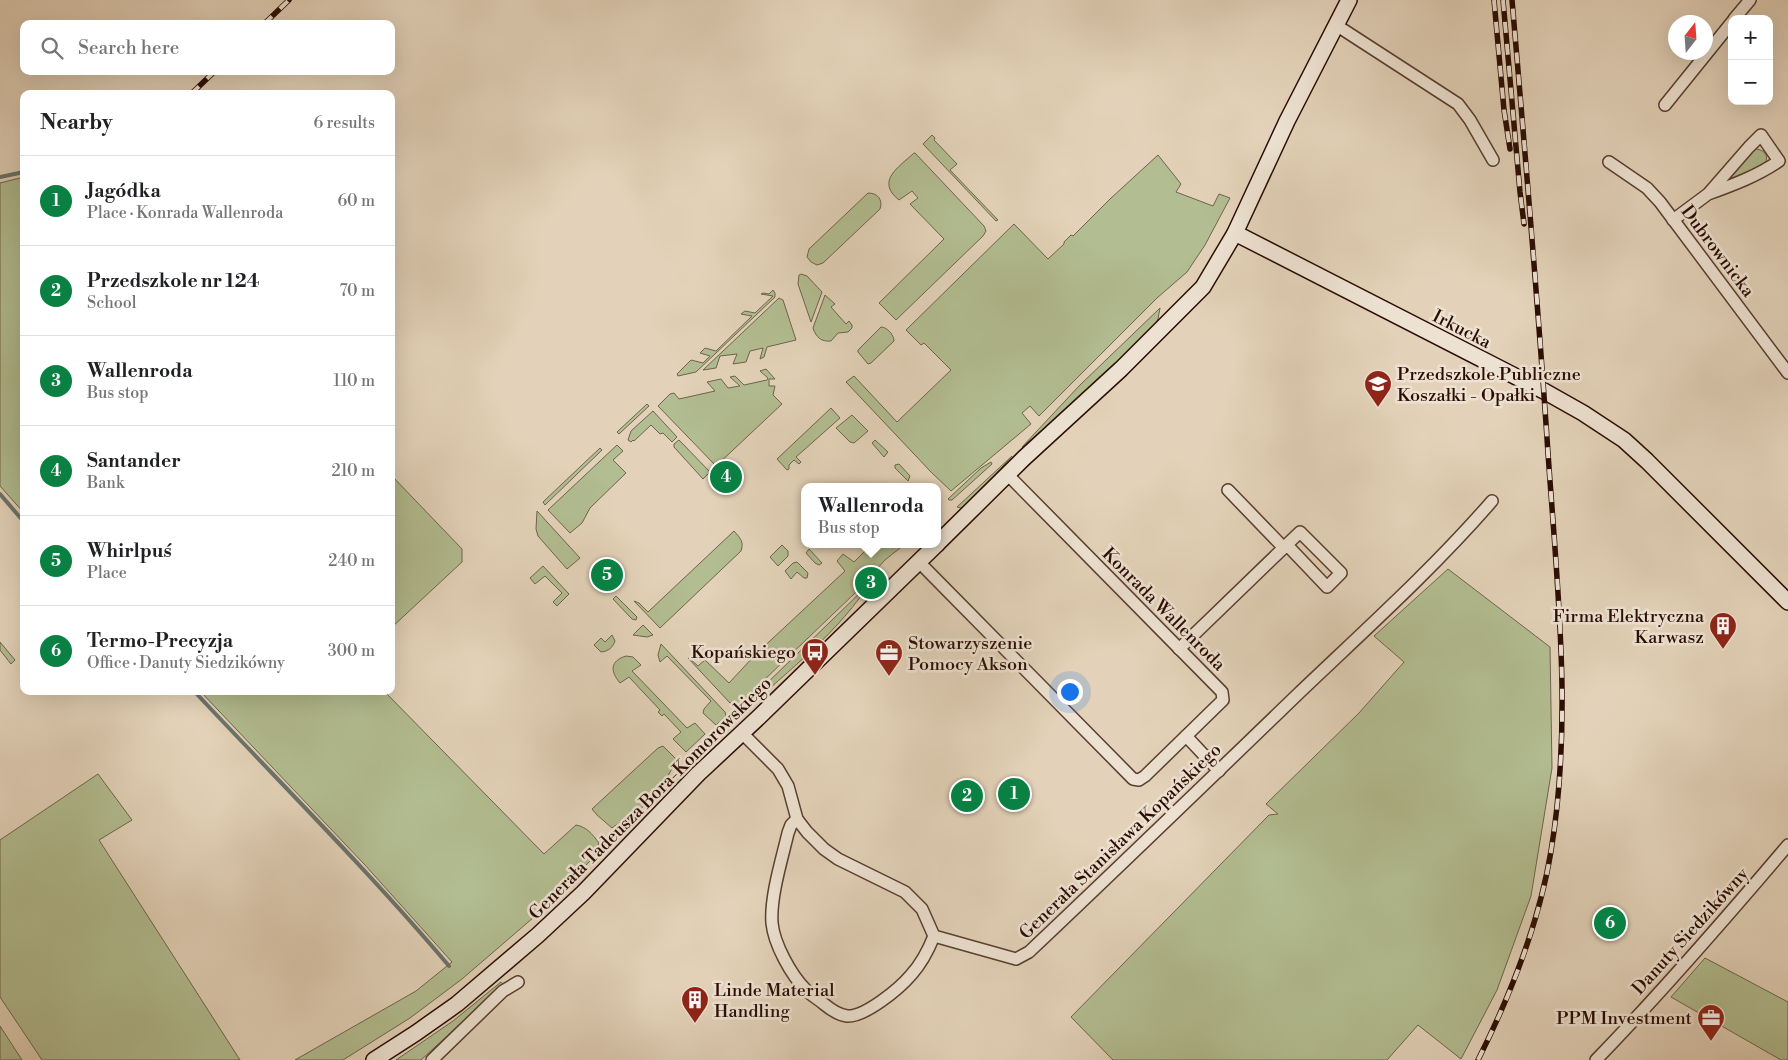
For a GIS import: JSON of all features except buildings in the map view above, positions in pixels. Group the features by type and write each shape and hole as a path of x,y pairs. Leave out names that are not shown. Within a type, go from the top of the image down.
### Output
{"street":[{"name":"Generała Tadeusza Bora-Komorowskiego","path":"941,540 1024,458 1121,369 1203,287 1235,233 1287,121 1349,0"},
{"path":"1737,15 1750,0"},
{"path":"1336,25 1458,104 1470,120 1493,160"},
{"path":"1665,104 1728,27"},
{"path":"1673,220 1708,194 1761,136 1779,160 1764,171 1746,180 1708,194"},
{"name":"Dubrownicka","path":"1609,162 1647,188 1788,373"},
{"name":"Irkucka","path":"1235,233 1544,391 1583,413 1624,440 1788,602"},
{"name":"Konrada Wallenroda","path":"919,562 1133,780 1139,780 1145,776 1223,700 1222,692 1008,475"},
{"path":"1179,649 1285,546 1300,532 1341,573 1327,587 1285,546 1228,490"},
{"name":"Generała Stanisława Kopańskiego","path":"934,936 1016,959 1023,956 1112,874 1452,544 1492,501"},
{"name":"Generała Tadeusza Bora-Komorowskiego","path":"374,1060 457,1004 531,942 583,893 698,774 933,548"},
{"path":"742,732 778,769 788,786 797,819 807,832 824,849 838,859 905,892 922,909 934,936 926,955 910,976 870,1008 855,1015 846,1016 832,1010 806,990 792,972 781,953 772,924 774,901 788,833 791,825 797,819"},
{"path":"1186,736 1218,771"},
{"name":"Danuty Siedzikówny","path":"1596,1060 1685,964 1788,846"},
{"path":"432,1060 503,991 518,982"}],"green space":[{"path":"932,135 935,138 934,140 957,164 950,170 998,220 996,221 923,144"},
{"path":"1756,149 1765,154 1767,158 1765,163 1725,185 1723,183"},
{"path":"914,153 984,226 986,231 896,320 879,303 944,239 910,204 918,198 912,191 899,200 889,187 889,180 896,169"},
{"path":"1158,155 1181,184 1176,192 1213,206 1219,194 1230,198 1205,245 1187,272 1157,298 1039,416 1030,406 1022,413 1031,424 951,491 846,382 854,376 897,422 951,370 924,343 921,345 906,330 1014,224 1048,259 1071,235 1073,236"},
{"path":"20,178 20,508 0,486 0,183"},
{"path":"868,193 875,194 879,198 881,203 880,209 823,263 817,265 811,262 807,257 809,249"},
{"path":"799,275 807,276 822,292 811,322 798,284"},
{"path":"773,290 775,297 696,372 678,376 677,374 691,360 703,363 710,356 700,353 705,348 716,351 752,316 741,314 745,311 755,313 773,296 761,294 769,294"},
{"path":"825,295 835,304 831,307 846,324 849,321 852,325 848,332 838,333 831,341 824,341 819,338 813,328"},
{"path":"779,298 783,300 796,340 767,347 764,357 760,359 763,348 750,351 746,362 733,364 737,354 720,356 716,368 703,370"},
{"path":"1160,308 1155,324 1139,341 1073,405 1022,447 1080,385"},
{"path":"881,327 886,328 890,332 894,341 868,364 858,350"},
{"path":"766,369 775,379 769,379 769,386 775,386 773,395 782,404 716,466 658,406 670,394 674,393 679,399 715,391 707,382 721,379 728,388 740,386 730,377 735,376 744,385 767,380 768,378 760,371"},
{"path":"647,404 649,406 619,434 617,432"},
{"path":"831,408 840,418 796,457 801,462 799,464 794,460 787,470 777,459"},
{"path":"653,411 677,437 672,442 651,425 634,441 628,440 631,431"},
{"path":"852,415 868,431 854,443 850,442 836,428"},
{"path":"679,440 710,472 703,479 674,447 674,444"},
{"path":"875,440 888,452 884,457 872,443"},
{"path":"617,445 623,451 613,460 626,473 590,508 582,523 570,533 548,510"},
{"path":"600,448 602,450 545,505 543,502"},
{"path":"1012,456 969,504 961,508 957,507"},
{"path":"991,462 992,464 952,500 948,499 981,468"},
{"path":"899,464 910,476 908,481 895,468 895,465"},
{"path":"395,479 462,549 462,562 395,624"},
{"path":"537,511 580,558 567,569 538,536 536,529"},
{"path":"734,531 741,541 741,551 660,628 634,601 639,603 648,612"},
{"path":"782,545 788,551 788,556 778,566 770,557"},
{"path":"868,548 900,548 885,560 854,594 738,705 730,703 688,658 698,666 705,660 729,683 756,654 845,571 837,561 843,554 854,562"},
{"path":"809,549 822,563 819,565 815,563 806,553"},
{"path":"797,562 808,573 807,578 804,578 797,572 791,579 785,571 793,563"},
{"path":"543,566 569,594 557,606 553,602 562,593 545,576 535,584 530,578"},
{"path":"1448,569 1550,647 1552,768 1531,896 1497,990 1461,1059 1418,1025 1387,1060 1113,1060 1071,1017 1269,815 1278,814 1266,804 1359,713 1404,662 1374,636"},
{"path":"865,588 852,608 821,641 736,719 726,723"},
{"path":"616,596 637,617 636,620 632,619 613,599"},
{"path":"643,625 653,635 647,637 633,635"},
{"path":"612,635 615,641 608,650 601,652 594,645 601,638 605,642"},
{"path":"0,642 15,660 11,664 0,650"},
{"path":"661,644 725,712 726,716 716,725 703,713 711,701 667,656 660,662 658,655"},
{"path":"626,656 633,657 641,665 632,671 687,728 695,723 705,734 686,752 673,739 681,732 664,714 662,716 658,712 660,710 629,677 620,683 617,679 613,671 614,664"},
{"path":"204,695 388,695 544,854 576,825 586,829 599,843 591,860 548,905 462,979 410,1018 343,1060 295,1060 416,991 452,962 365,865"},
{"path":"710,740 709,749 705,753 698,758 692,757"},
{"path":"663,746 677,760 669,774 648,802 633,817 612,828 592,809 658,748"},
{"path":"98,774 132,820 99,840 240,1060 42,1060 0,997 0,840"},
{"path":"1705,958 1788,1002 1788,1060 1781,1060 1671,997"},
{"path":"501,982 503,984 421,1060 396,1060 453,1021"},
{"path":"0,1026 22,1060 0,1060"}],"waterway":[{"path":"0,177 20,173"},
{"path":"0,494 20,517"},
{"path":"198,695 355,861 449,966"}],"railway":[{"path":"268,20 289,0"},
{"path":"1494,0 1504,110 1510,149"},
{"path":"1503,0 1524,224"},
{"path":"1478,1060 1502,1010 1522,958 1539,905 1551,851 1558,801 1561,752 1562,702 1559,602 1536,283 1512,0"},
{"path":"195,90 211,75"}],"place":[{"name":"Przedszkole Publiczne Koszałki - Opałki","path":"1378,408"},
{"name":"Santander","path":"726,477"},
{"name":"Whirlpuś","path":"607,575"},
{"name":"Wallenroda","path":"871,583"},
{"name":"Firma Elektryczna Karwasz","path":"1723,650"},
{"name":"Kopańskiego","path":"815,676"},
{"name":"Stowarzyszenie Pomocy Akson","path":"889,677"},
{"name":"Jagódka","path":"1014,794"},
{"name":"Przedszkole nr 124","path":"967,796"},
{"name":"Termo-Precyzja","path":"1610,923"},
{"name":"Linde Material Handling","path":"695,1024"},
{"name":"PPM Investment","path":"1711,1042"}]}
